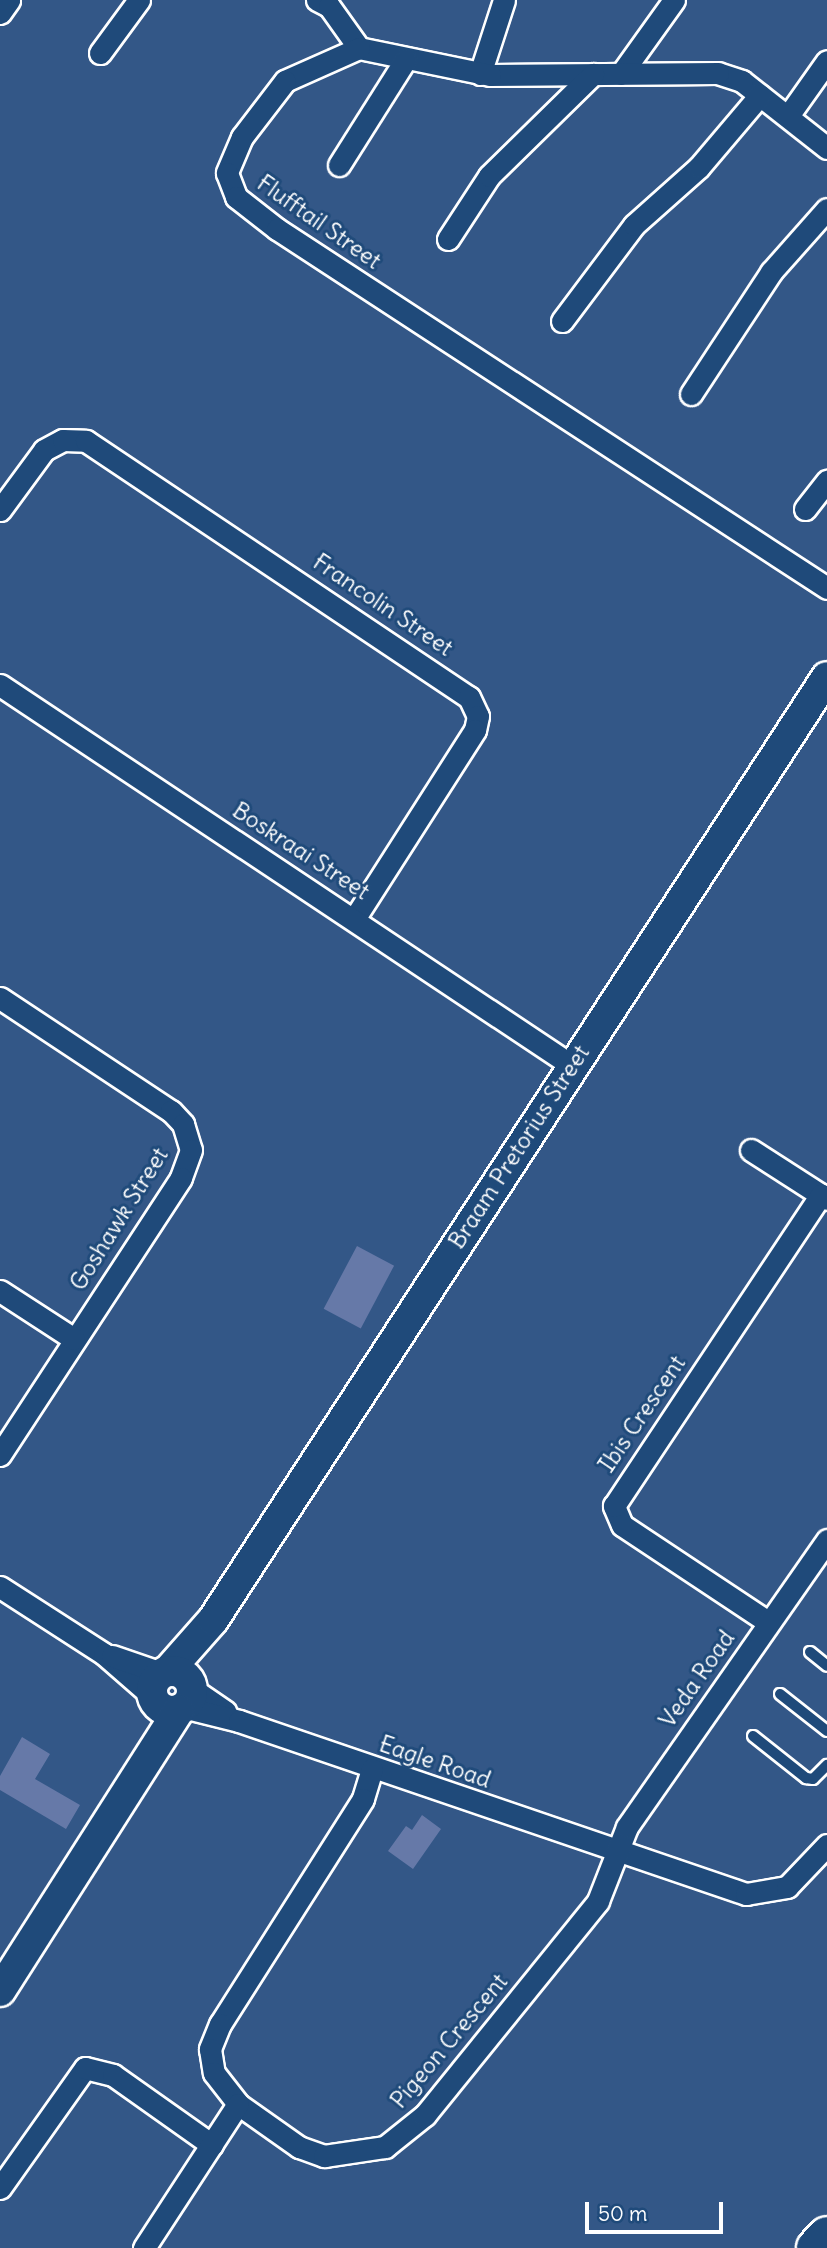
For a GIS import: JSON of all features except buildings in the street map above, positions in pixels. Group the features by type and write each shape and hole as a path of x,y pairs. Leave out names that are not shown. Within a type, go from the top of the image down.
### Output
{"highway":[{"path":"816,2248 827,2236"}],"street":[{"path":"0,13 9,0"},
{"path":"100,52 139,0"},
{"path":"480,74 504,0"},
{"path":"621,74 674,0"},
{"path":"326,2 359,48 480,74 718,73 760,95 827,148"},
{"name":"Flufftail Street","path":"359,48 285,81 230,160 229,186 236,197 827,588"},
{"path":"339,165 406,59"},
{"path":"788,116 827,61"},
{"path":"448,239 489,176 593,74"},
{"path":"562,321 634,225 699,167 760,95"},
{"path":"691,394 771,272 827,209"},
{"name":"Francolin Street","path":"0,510 44,450 71,439 106,452 451,683 477,708 475,730 355,918"},
{"path":"805,509 827,481"},
{"name":"Braam Pretorius Street","path":"0,1991 145,1760 172,1691 214,1620 571,1065 827,677"},
{"name":"Boskraai Street","path":"0,685 355,918 571,1065"},
{"name":"Goshawk Street","path":"0,998 171,1111 190,1142 181,1178 0,1455"},
{"path":"751,1150 824,1197"},
{"name":"Ibis Crescent","path":"768,1622 622,1525 614,1506 824,1197"},
{"path":"0,1290 74,1339"},
{"name":"Veda Road","path":"615,1850 768,1622 827,1540"},
{"name":"Eagle Road","path":"0,1587 103,1654 172,1691 239,1721 372,1769 757,1895 793,1882 827,1845"},
{"name":"Pigeon Crescent","path":"372,1769 358,1809 212,2042 214,2073 238,2104 299,2147 324,2156 371,2151 404,2136 598,1901 615,1850"},
{"path":"0,2188 85,2068 113,2075 212,2145"},
{"path":"144,2248 238,2104"}],"lane":[{"path":"810,1652 827,1667"},
{"path":"780,1694 827,1731"},
{"path":"754,1736 806,1778 813,1779 827,1765"}]}
